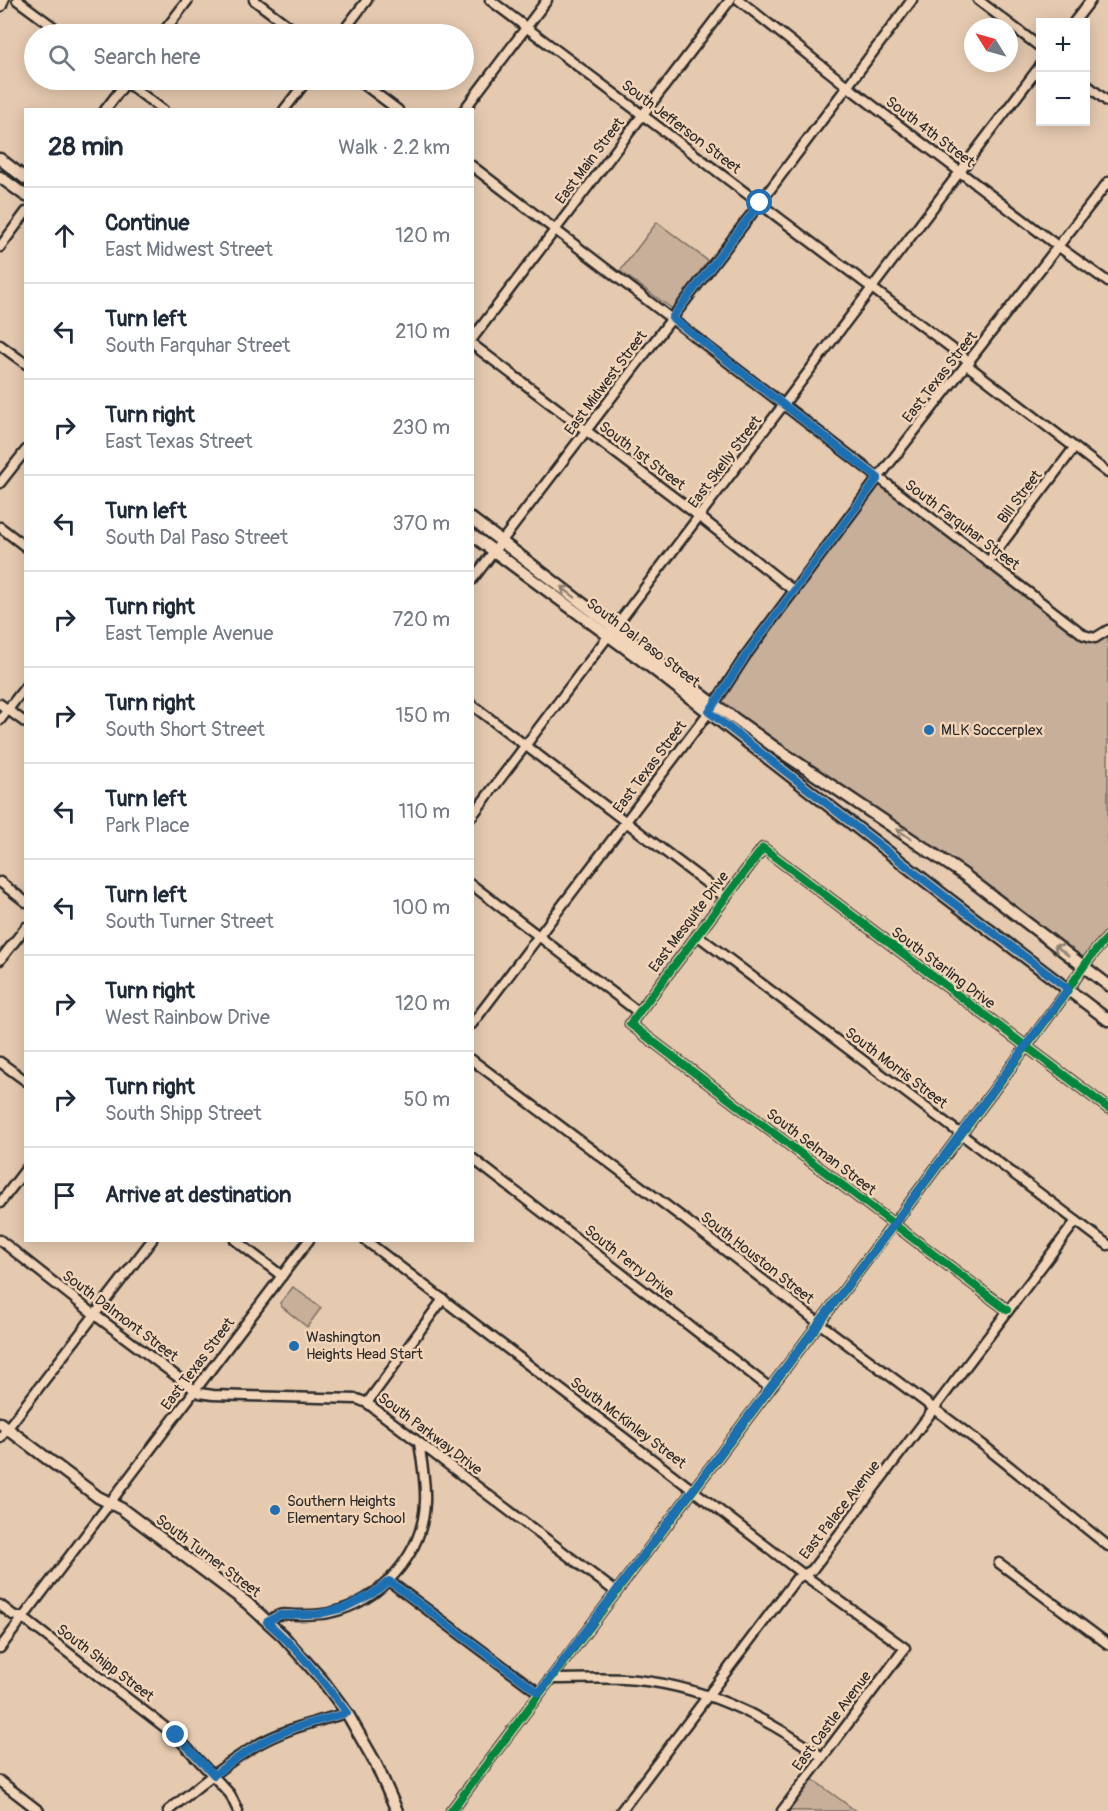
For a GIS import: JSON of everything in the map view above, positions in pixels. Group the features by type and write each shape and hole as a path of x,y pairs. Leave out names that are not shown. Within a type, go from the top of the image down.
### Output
{"main road":[{"path":"0,159 24,177"},
{"path":"0,177 24,195"},
{"name":"South Dal Paso Street","path":"474,520 937,890 1108,1020"},
{"name":"South Dal Paso Street","path":"474,536 612,632"},
{"name":"South Dal Paso Street","path":"711,708 777,749 963,874 1108,985"},
{"name":"South Turner Street","path":"4,1426 98,1497 122,1509 237,1595 284,1636 347,1713 376,1764 397,1811"}],"street":[{"path":"17,0 49,24"},
{"path":"170,24 188,0"},
{"path":"254,0 286,24"},
{"path":"349,24 368,0"},
{"name":"South Jefferson Street","path":"490,0 873,289 1108,473"},
{"path":"465,108 547,0"},
{"name":"East Main Street","path":"474,336 730,0"},
{"name":"South 4th Street","path":"739,0 847,86 1108,282"},
{"name":"East Midwest Street","path":"474,577 912,0"},
{"path":"978,0 1036,43"},
{"path":"1077,18 1091,0"},
{"name":"East Skelly Street","path":"474,813 1036,72"},
{"path":"1090,87 1108,102"},
{"path":"106,108 119,90"},
{"path":"138,90 161,108"},
{"path":"286,108 299,90"},
{"path":"371,90 395,108"},
{"name":"South Farquhar Street","path":"474,168 1084,634 1095,638 1108,630"},
{"name":"East Texas Street","path":"474,1021 711,708 746,655 878,478 1108,182"},
{"path":"0,247 24,215"},
{"path":"0,345 24,363"},
{"name":"South 1st Street","path":"474,346 794,591"},
{"name":"Bill Street","path":"988,562 1074,448"},
{"path":"0,483 24,453"},
{"path":"0,527 24,545"},
{"path":"0,720 4,707 24,688"},
{"path":"4,707 24,722"},
{"path":"474,707 725,897"},
{"name":"East Mesquite Drive","path":"638,1012 763,848"},
{"name":"South Starling Drive","path":"763,848 1108,1108"},
{"path":"0,882 24,900"},
{"path":"474,887 638,1012"},
{"path":"0,960 24,930"},
{"name":"South Morris Street","path":"696,935 1108,1245"},
{"path":"451,1811 894,1224 1083,966 1108,937"},
{"name":"South Selman Street","path":"638,1012 630,1024 1007,1310"},
{"name":"South Houston Street","path":"474,1061 935,1408 1108,1546"},
{"path":"0,1062 24,1080"},
{"name":"South Perry Drive","path":"474,1160 770,1388"},
{"path":"0,1203 24,1173"},
{"name":"East Palace Avenue","path":"621,1811 796,1579 812,1570 1076,1221"},
{"name":"South Dalmont Street","path":"0,1240 195,1390"},
{"path":"0,1438 4,1426 95,1315 150,1242"},
{"path":"238,1242 282,1276"},
{"name":"East Texas Street","path":"0,1648 308,1242"},
{"name":"South McKinley Street","path":"368,1242 804,1575 904,1648"},
{"path":"368,1403 442,1299"},
{"name":"South Parkway Drive","path":"195,1390 203,1394 357,1399 368,1403 616,1592"},
{"path":"267,1622 279,1615 318,1614 344,1608 372,1594 389,1581 410,1552 422,1524 426,1503 419,1443"},
{"path":"999,1563 1108,1644"},
{"path":"389,1581 539,1693"},
{"name":"South Shipp Street","path":"0,1605 14,1615 23,1618 176,1735 231,1794 238,1811"},
{"name":"East Castle Avenue","path":"782,1811 904,1648"},
{"path":"550,1679 626,1679 675,1687 708,1696 763,1719 822,1757"},
{"path":"168,1811 253,1747 292,1729 347,1713"},
{"path":"0,1781 39,1811"}],"shaded area":[{"path":"657,222 708,261 675,306 671,308 620,271"},
{"name":"MLK Soccerplex","path":"878,478 1090,637 1108,630 1108,937 1083,966 963,874 714,704"},
{"path":"293,1287 321,1308 307,1327 281,1306 280,1303"},
{"path":"808,1776 856,1811 782,1811"}],"cycle path":[{"path":"1007,1310 630,1024 763,848 1108,1108"},
{"path":"451,1811 894,1224 1089,959 1108,937"}],"place":[{"name":"MLK Soccerplex","path":"929,730"},
{"name":"Washington Heights Head Start","path":"294,1346"},
{"name":"Southern Heights Elementary School","path":"275,1510"}],"route":[{"path":"176,1735 214,1775 253,1747 277,1735 347,1713 304,1658 284,1636 267,1622 279,1615 318,1614 344,1608 372,1594 389,1581 539,1693 894,1224 1068,989 709,712 746,655 878,478 672,318 760,203"}]}
